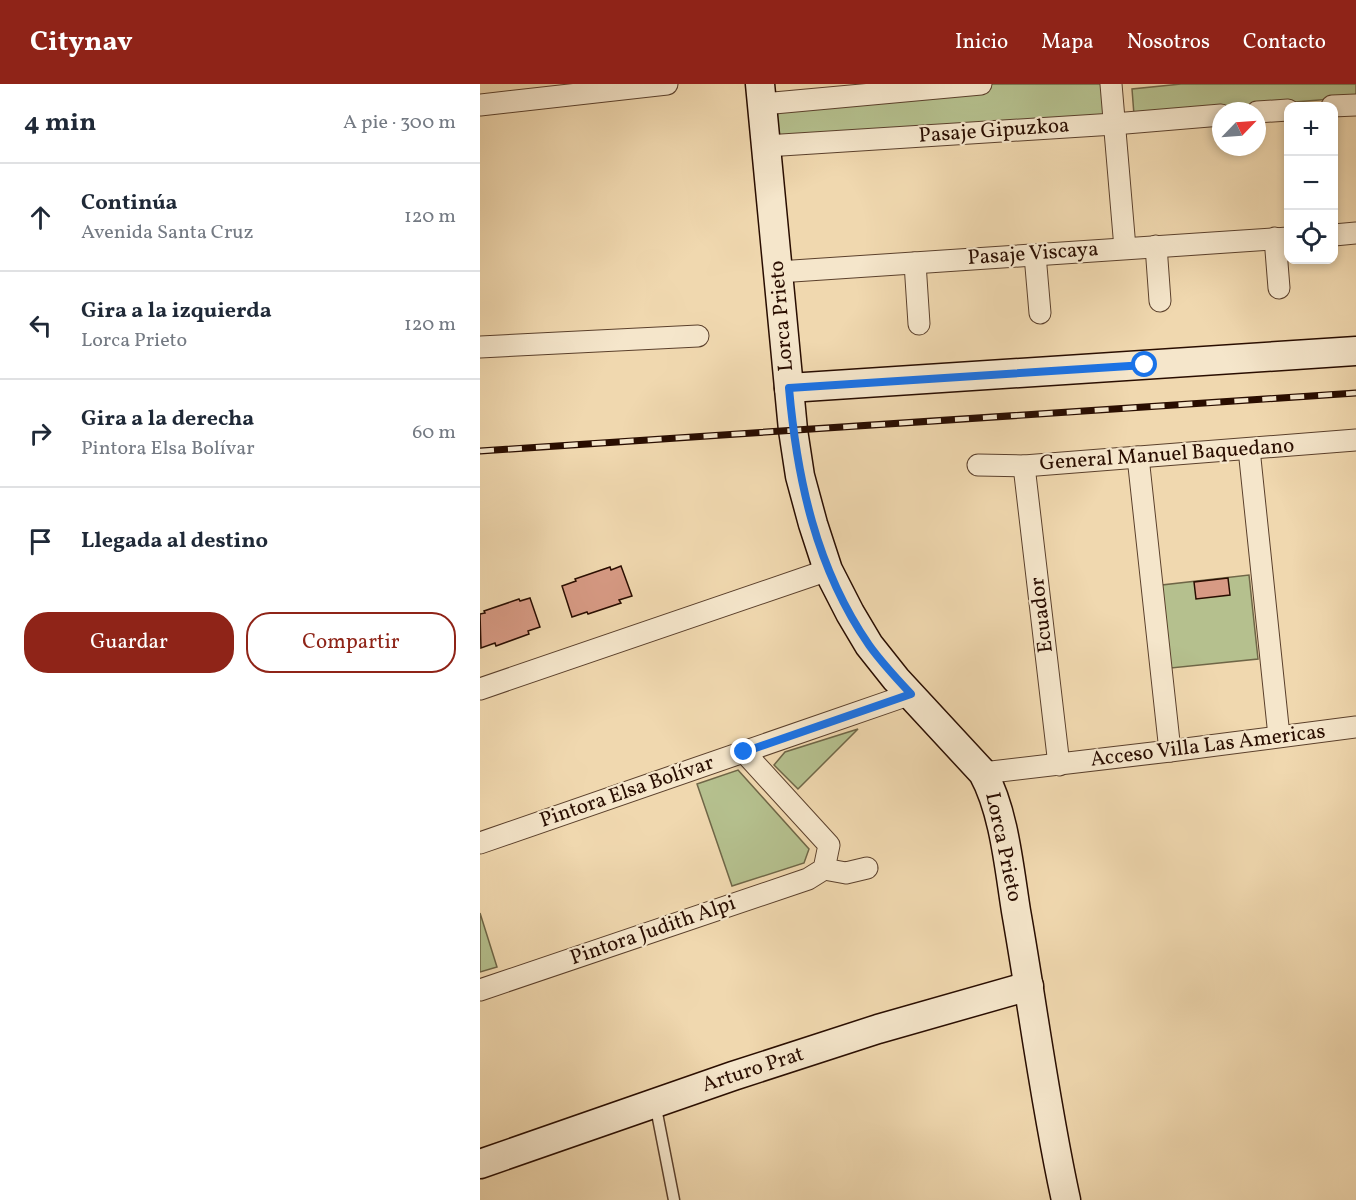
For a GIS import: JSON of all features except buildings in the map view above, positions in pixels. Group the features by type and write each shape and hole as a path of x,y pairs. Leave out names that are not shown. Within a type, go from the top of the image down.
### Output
{"main road":[{"name":"Lorca Prieto","path":"761,94 793,430 800,476 813,524 828,570 869,645 983,773 992,788 1003,836 1029,986 1055,1153 1066,1200"},
{"path":"789,388 1356,351"},
{"name":"Arturo Prat","path":"480,1164 878,1029 1029,986"}],"street":[{"path":"480,105 667,84"},
{"path":"761,94 981,84"},
{"path":"1111,84 1125,248"},
{"path":"1338,106 1356,105"},
{"path":"1266,111 1284,110"},
{"name":"Pasaje Gipuzkoa","path":"766,146 1212,116"},
{"path":"1338,235 1356,233"},
{"path":"1280,288 1282,238"},
{"name":"Pasaje Viscaya","path":"778,272 1282,238"},
{"path":"1156,246 1160,301"},
{"path":"1035,255 1040,313"},
{"path":"915,263 919,324"},
{"path":"480,347 698,336"},
{"name":"General Manuel Baquedano","path":"978,465 1024,466 1356,441"},
{"path":"1249,449 1279,736"},
{"path":"1138,457 1170,751"},
{"name":"Ecuador","path":"1024,466 1059,765"},
{"path":"480,689 828,570"},
{"name":"Pintora Elsa Bolívar","path":"480,843 911,694"},
{"name":"Acceso Villa Las Americas","path":"983,773 1356,727"},
{"path":"744,752 830,845 824,869 846,873 867,868"},
{"name":"Pintora Judith Alpi","path":"480,990 808,879 824,869"}],"lane":[{"path":"655,1103 674,1200"}],"green space":[{"path":"981,84 1111,84 1114,124 766,146 763,104"},
{"path":"1181,84 1356,84 1356,97 1266,104 1266,102 1212,102 1212,109 1134,115 1132,89"},
{"path":"1249,575 1258,659 1171,668 1162,585"},
{"path":"858,729 798,789 774,765 785,752"},
{"path":"738,770 809,849 804,863 732,886 697,784"},
{"path":"480,913 497,967 480,972"}],"railway":[{"path":"480,451 1356,393"}],"route":[{"path":"744,752 911,694 869,645 828,570 800,476 789,388 1145,365"}]}
